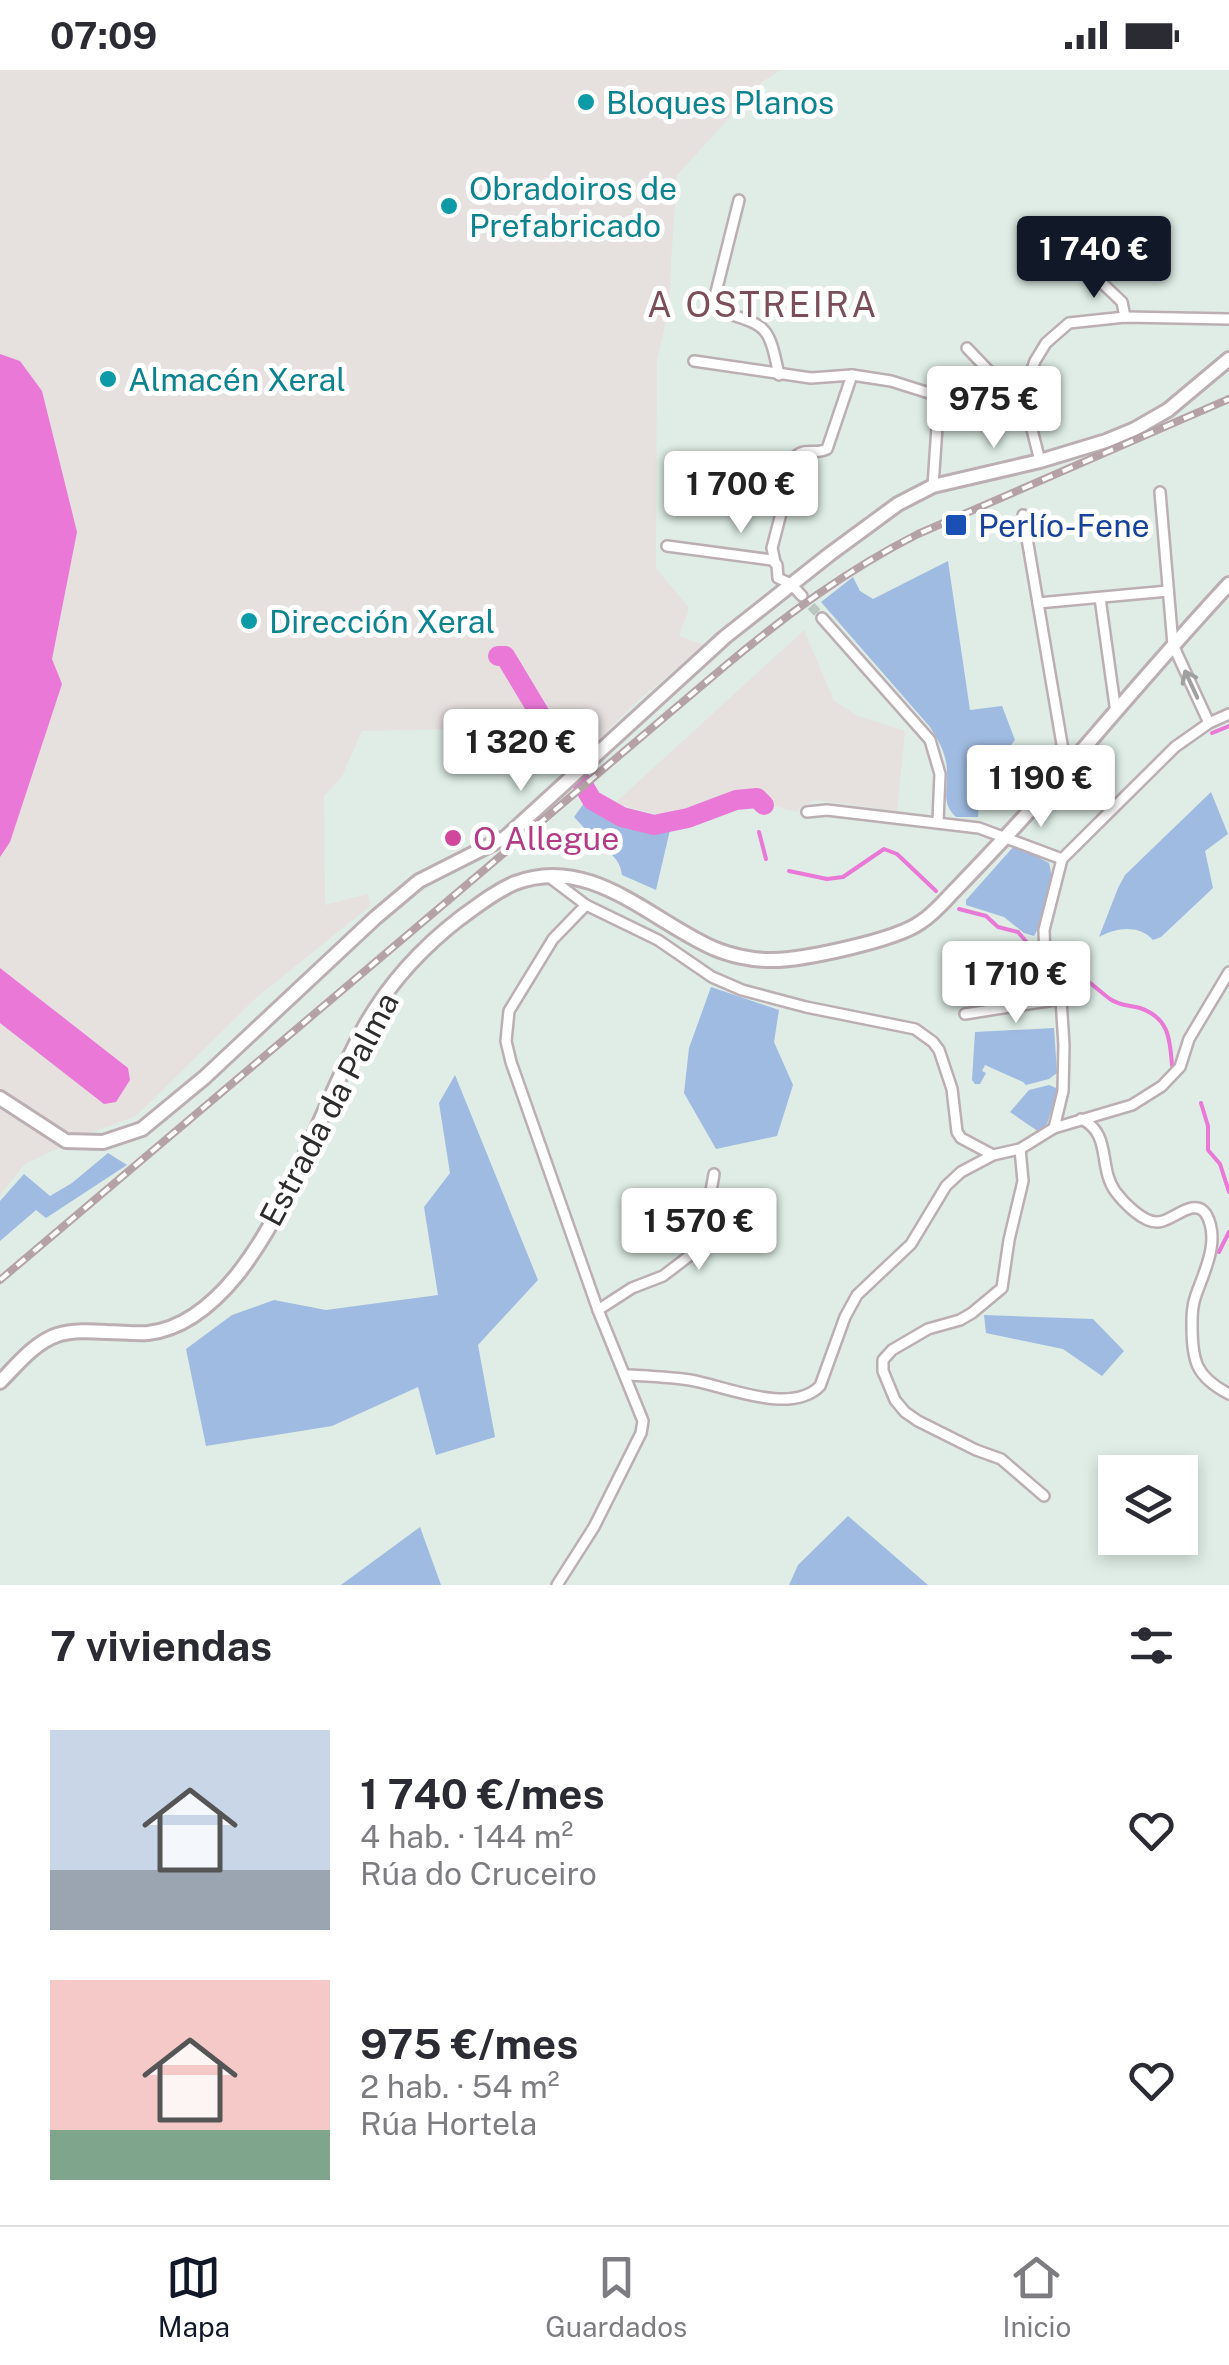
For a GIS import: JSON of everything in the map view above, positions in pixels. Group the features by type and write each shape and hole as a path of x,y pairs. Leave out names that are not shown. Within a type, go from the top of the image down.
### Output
{"street":[{"path":"739,200 713,304 718,310 759,324 771,339 780,374"},
{"path":"1049,238 1057,240 1122,302 1124,317"},
{"path":"1040,461 1023,394 1046,343 1069,323 1124,317 1229,318"},
{"path":"968,348 1008,391"},
{"path":"0,1098 66,1141 104,1142 142,1130 419,881 506,838 726,637 898,504 933,486 1040,461 1135,429 1168,410 1229,359"},
{"path":"694,361 812,378 852,375 891,381 939,397 1008,391 1023,394"},
{"path":"802,596 778,578 772,548 796,456 807,450 828,449 852,375"},
{"path":"933,486 939,397"},
{"path":"1160,492 1172,645 1209,723"},
{"path":"1023,515 1064,750 1074,760"},
{"path":"666,546 775,562"},
{"path":"545,875 575,878 605,888 717,950 769,960 816,954 908,930 921,923 1006,837 1229,584"},
{"path":"1038,604 1168,591"},
{"path":"1100,598 1116,712"},
{"path":"822,618 930,740 940,774 938,822"},
{"path":"1054,1128 1063,1091 1064,1044 1061,1000 1046,956 1044,930 1062,859 1175,746 1229,714"},
{"path":"808,812 826,810 979,828 1062,859"},
{"path":"545,875 586,905 658,940 712,976 742,990 915,1029 939,1050 952,1088 957,1132 993,1155"},
{"name":"Estrada da Palma","path":"0,1382 27,1354 53,1336 81,1331 148,1333 189,1318 214,1299 258,1246 367,1022 401,974 442,933 490,896 545,875"},
{"path":"557,1585 594,1527 642,1433 644,1421 598,1310 506,1041 506,1024 514,1001 552,939 586,905"},
{"path":"626,1375 694,1381 747,1396 786,1398 814,1392 820,1386 857,1295 911,1244 946,1186 960,1172 993,1155 1020,1149 1054,1128 1132,1104 1162,1086 1180,1067 1190,1039 1229,972"},
{"path":"965,1014 1061,1000"},
{"path":"1081,1120 1092,1124 1101,1136 1108,1179 1134,1210 1157,1222 1197,1208 1207,1216 1210,1255 1192,1309 1193,1357 1205,1378 1229,1394"},
{"path":"1020,1149 1023,1181 1002,1288 960,1320 928,1330 892,1350 883,1360 882,1371 905,1412 1001,1459 1044,1496"},
{"path":"598,1310 632,1288 663,1276 701,1247 714,1174"}],"shaded area":[{"path":"0,70 781,70 762,82 677,175 670,303 657,360 656,568 689,608 679,636 704,645 632,706 565,774 450,729 362,731 341,778 324,796 325,905 368,894 370,906 256,998 136,1116 25,1164 0,1195 0,857 52,659 42,391 20,361 0,354"},
{"path":"0,354 20,361 42,391 77,532 52,659 62,684 10,842 0,857"},
{"path":"948,561 970,710 1002,706 1015,740 980,784 988,791 984,805 979,805 978,817 956,817 951,812 947,802 946,760 930,727 821,602 853,577 860,591 873,599"},
{"path":"804,630 834,701 858,716 905,731 897,811 816,800 800,807 798,812 768,804 751,788 661,815 614,804"},
{"path":"1211,792 1228,834 1205,851 1213,888 1161,937 1153,940 1127,929 1099,937 1125,875"},
{"path":"585,802 629,826 670,830 656,890 622,875 610,853 586,843 589,833 574,817"},
{"path":"1015,845 1049,863 1051,871 1048,901 1034,936 1004,917 966,905 966,900"},
{"path":"0,968 128,1068 130,1080 116,1102 104,1104 0,1023"},
{"path":"711,987 779,1010 774,1042 793,1085 777,1136 716,1149 684,1093 689,1048"},
{"path":"1054,1028 1057,1073 1049,1079 1026,1085 985,1065 982,1071 986,1073 980,1084 972,1080 975,1032"},
{"path":"455,1075 538,1280 478,1345 495,1437 436,1455 418,1387 332,1426 206,1446 186,1349 232,1315 274,1300 326,1310 438,1295 424,1207 450,1173 439,1103"},
{"path":"1049,1085 1057,1093 1047,1124 1039,1132 1010,1112 1029,1090"},
{"path":"108,1153 127,1165 46,1218 36,1210 0,1241 0,1201 24,1174 50,1196"},
{"path":"984,1315 1093,1319 1124,1351 1102,1376 1063,1349 986,1333"},
{"path":"848,1516 928,1585 789,1585 798,1565"},
{"path":"420,1527 441,1585 341,1585"}],"waterway":[{"path":"498,656 505,656 544,721 555,751 568,759 592,800 622,817 654,825 688,818 736,800 757,798 764,805"},
{"path":"1212,733 1229,726"},
{"path":"759,832 766,859"},
{"path":"789,871 827,879 843,877 884,849 897,854 936,891"},
{"path":"959,909 986,916 998,927 1018,932 1035,952"},
{"path":"1058,964 1114,1001 1157,1017 1169,1038 1172,1065"},
{"path":"1201,1103 1208,1126 1208,1150 1220,1164 1229,1192"},
{"path":"1219,1252 1229,1232"}],"tunnel":[{"path":"802,596 822,618"}],"railway":[{"path":"0,1280 725,666 818,594 918,534 1229,399"}],"place":[{"name":"Bloques Planos","path":"586,102"},
{"name":"Obradoiros de Prefabricado","path":"449,206"},
{"name":"Almacén Xeral","path":"108,379"},
{"name":"Perlío-Fene","path":"956,525"},
{"name":"Dirección Xeral","path":"249,621"},
{"name":"O Allegue","path":"453,838"}],"district":[{"name":"A OSTREIRA","path":"763,304"}]}
